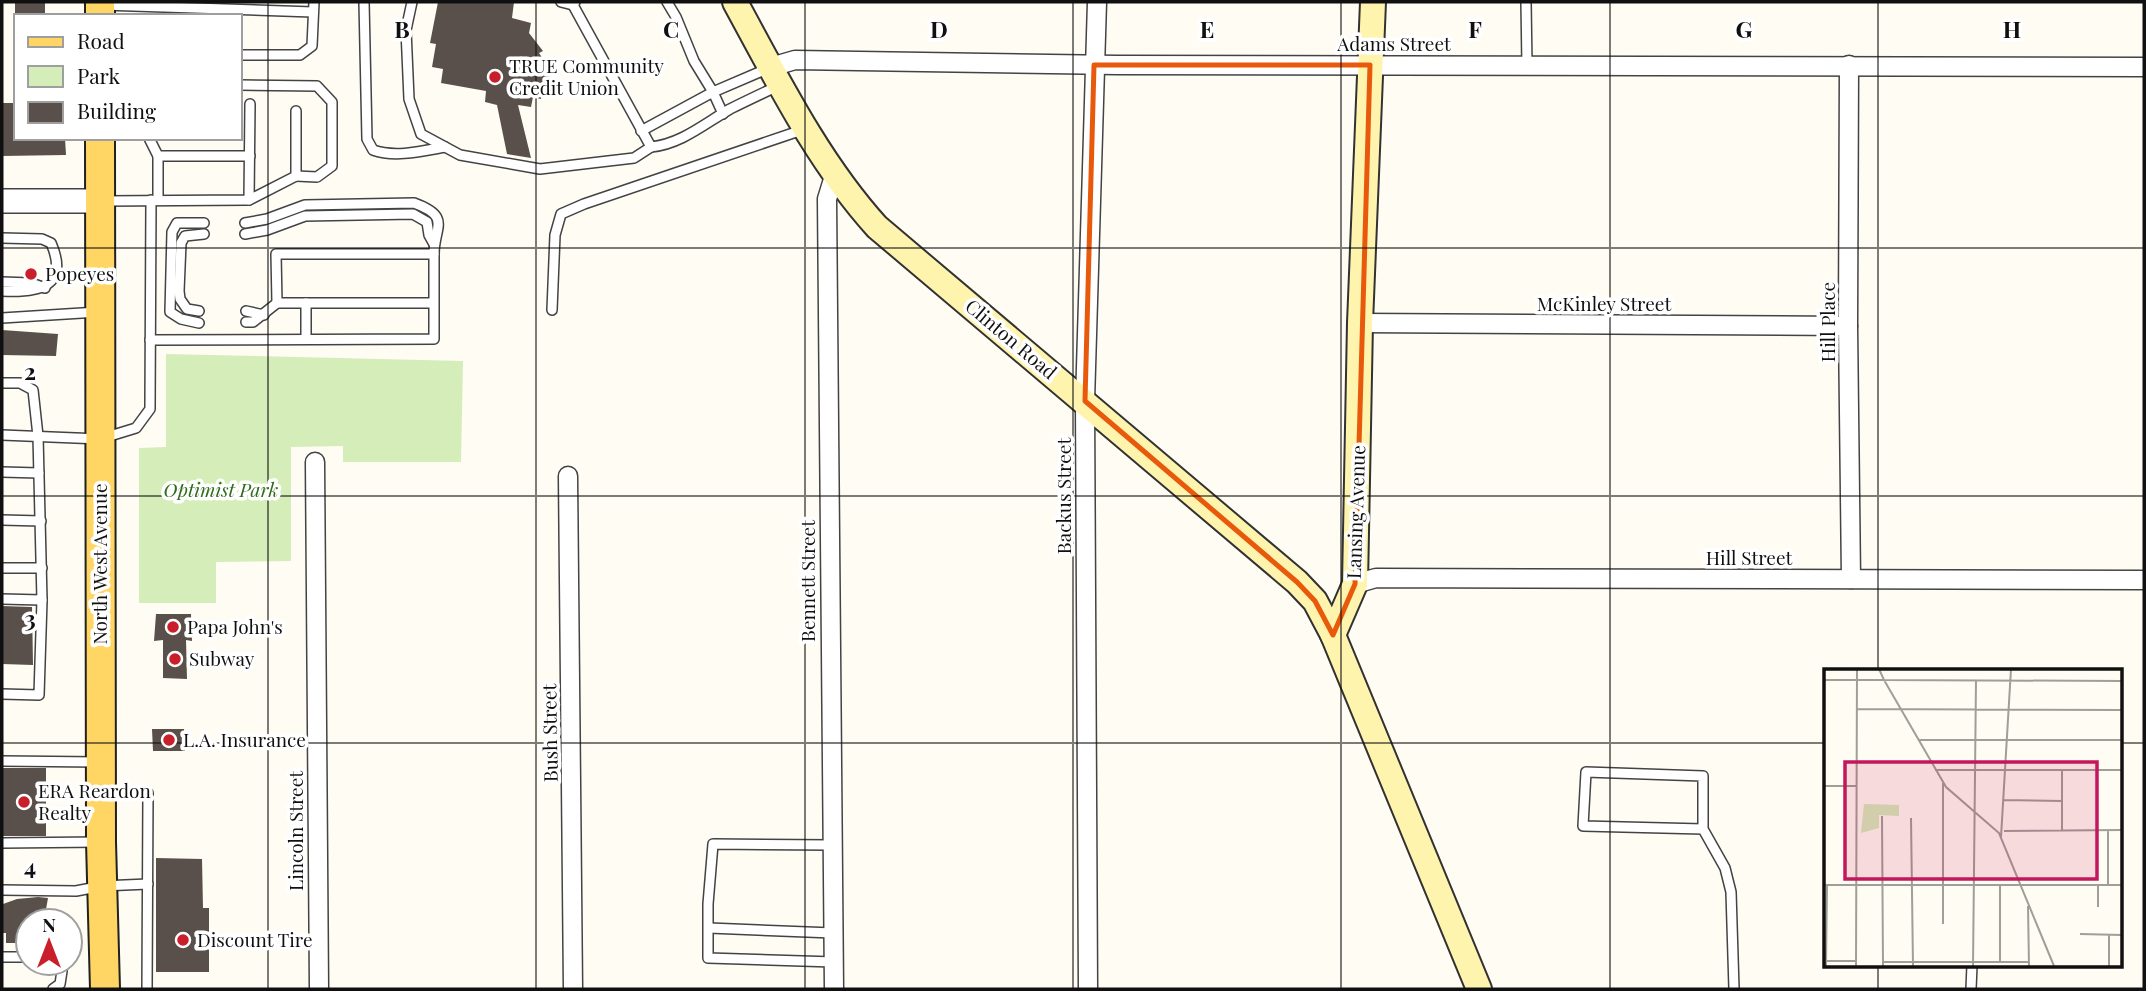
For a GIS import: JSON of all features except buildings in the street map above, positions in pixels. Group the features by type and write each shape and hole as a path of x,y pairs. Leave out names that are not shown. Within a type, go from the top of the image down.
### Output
{"main road":[{"name":"Clinton Road","path":"735,2 835,173 877,227 1297,582 1315,601 1333,635"},
{"name":"Lansing Avenue","path":"1333,635 1355,584 1360,323 1373,2"},
{"name":"North West Avenue","path":"100,140 100,842 105,989"},
{"path":"1333,635 1479,989"}],"street":[{"name":"Backus Street","path":"1088,989 1085,401 1097,2"},
{"name":"Adams Street","path":"776,76 795,60 1094,65 2144,66"},
{"name":"Hill Place","path":"1849,65 1851,579"},
{"name":"Bennett Street","path":"834,989 827,199 835,173"},
{"path":"2,201 99,201"},
{"name":"McKinley Street","path":"1360,323 1848,326"},
{"name":"Lincoln Street","path":"315,462 318,989"},
{"name":"Bush Street","path":"569,476 573,989"},
{"name":"Hill Street","path":"1355,584 1376,578 2144,580"}],"lane":[{"path":"364,2 367,139 373,150 382,153 416,152 445,147"},
{"path":"412,2 407,30 408,99 421,134 460,155 540,169 634,158 651,147 673,142 723,114 776,76"},
{"path":"561,2 574,3 651,147"},
{"path":"667,2 694,61 723,114"},
{"path":"1526,2 1527,65"},
{"path":"100,8 314,7 312,46 308,51 300,55 242,55"},
{"path":"641,131 713,92 776,76"},
{"path":"99,201 249,200 296,176 317,177 332,166 332,102 317,86 242,85"},
{"path":"249,200 250,104"},
{"path":"296,111 296,176"},
{"path":"552,310 555,235 561,214 807,128"},
{"path":"2,435 100,439 136,428 150,409 150,340 158,156 150,140"},
{"path":"158,156 250,156"},
{"path":"150,340 434,339 434,244 439,234 438,221 430,209 414,204 305,205 267,219 245,223"},
{"path":"245,234 267,230 305,216 412,214 427,222 434,244"},
{"path":"200,323 181,319 170,312 172,232 177,223 204,223"},
{"path":"200,311 187,309 180,299 181,243 185,236 204,234"},
{"path":"2,238 42,239 51,243 58,258 57,272 45,288 2,291"},
{"path":"246,322 253,322 276,303 276,254 434,254"},
{"path":"2,282 31,283 45,288"},
{"path":"276,303 434,303"},
{"path":"306,303 306,339"},
{"path":"246,311 264,315"},
{"path":"2,318 99,312"},
{"path":"2,383 20,383 33,390 38,436 42,568 39,695 2,694"},
{"path":"2,472 39,472"},
{"path":"2,520 40,521"},
{"path":"2,568 42,568"},
{"path":"2,599 42,600"},
{"path":"2,761 101,762"},
{"path":"1703,829 1583,826 1586,772 1703,776 1703,829 1725,868 1731,892 1734,989"},
{"path":"100,793 148,793 147,989"},
{"path":"2,843 100,842"},
{"path":"831,845 713,844 708,904 708,958 834,961"},
{"path":"2,890 76,891 102,886 148,884"},
{"path":"709,928 833,933"},
{"path":"1971,989 1972,967"}],"highlighted area":[{"path":"1094,65 1370,65 1355,584 1333,635 1315,601 1297,582 1085,401"}],"green space":[{"name":"Optimist Park","path":"166,354 463,361 461,462 343,462 343,446 291,447 291,561 216,562 216,603 139,603 139,448 166,447"}],"place":[{"name":"TRUE Community Credit Union","path":"495,77"},
{"name":"Popeyes","path":"31,274"},
{"name":"Papa John's","path":"173,627"},
{"name":"Subway","path":"175,659"},
{"name":"L.A. Insurance","path":"169,740"},
{"name":"ERA Reardon Realty","path":"24,802"},
{"name":"Discount Tire","path":"183,940"}]}
